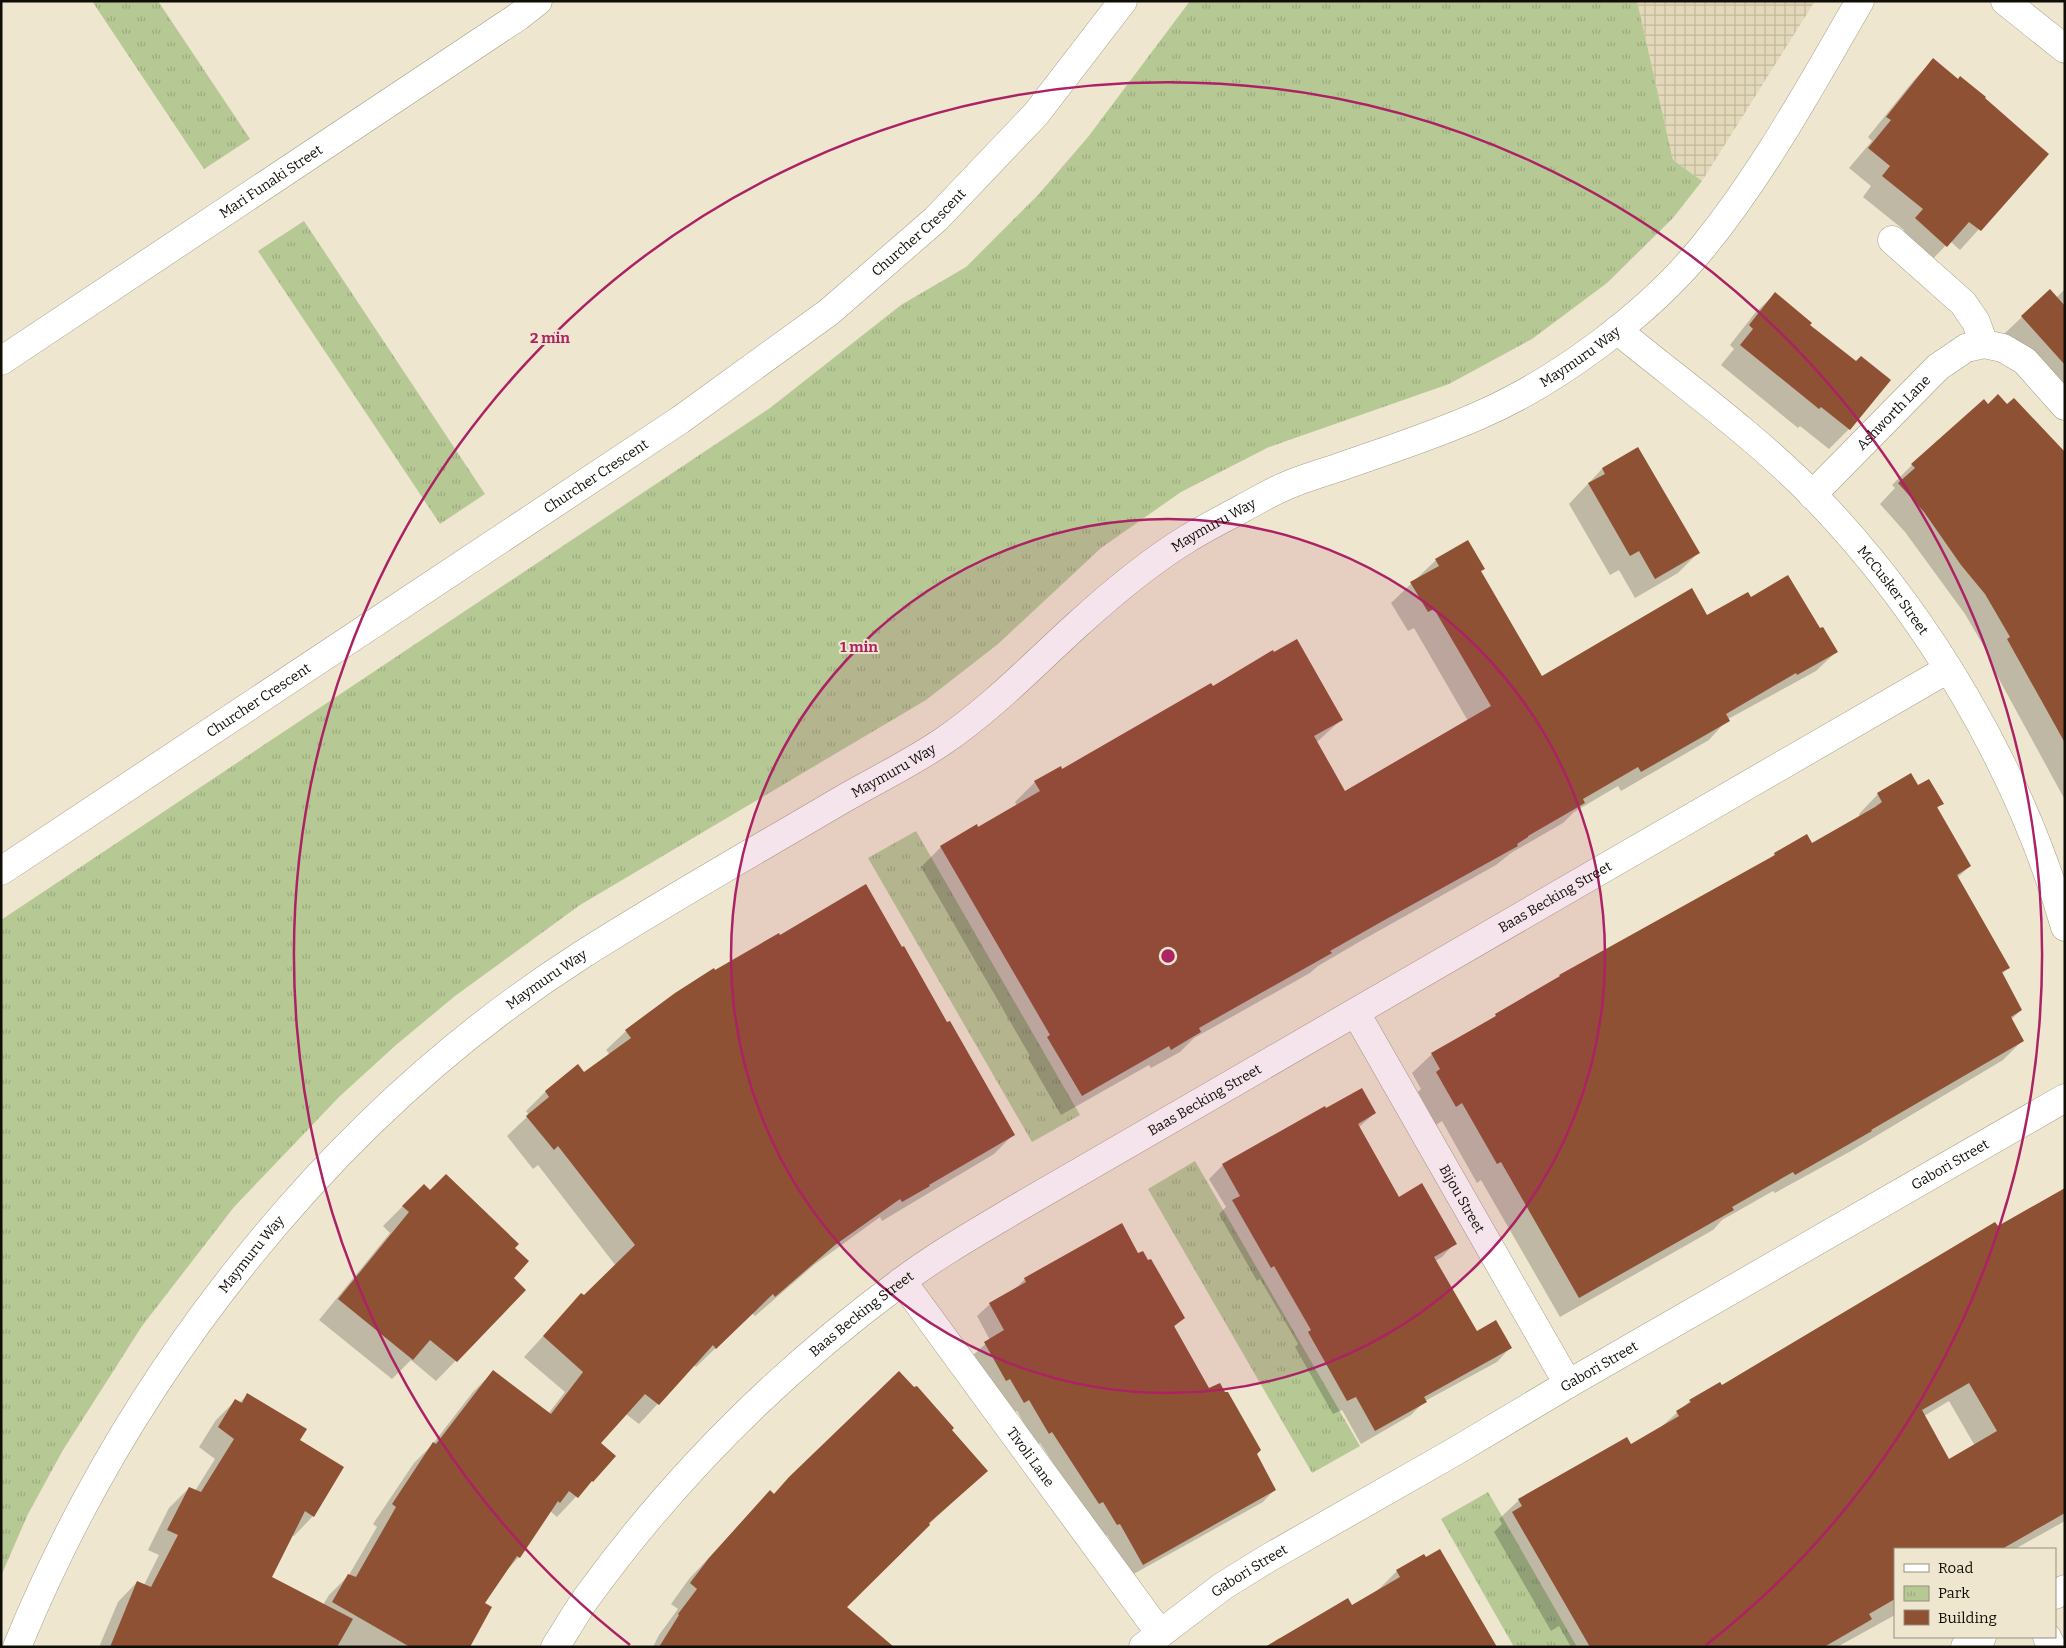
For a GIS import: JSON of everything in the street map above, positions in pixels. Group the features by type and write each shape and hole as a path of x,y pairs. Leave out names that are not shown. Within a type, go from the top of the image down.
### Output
{"street":[{"name":"Mari Funaki Street","path":"1,361 519,16 538,1"},
{"name":"Churcher Crescent","path":"1,871 680,420 829,312 936,219 1036,114 1123,1"},
{"name":"Maymuru Way","path":"17,1647 60,1551 105,1464 179,1351 265,1238 309,1185 357,1136 464,1040 522,996 583,954 689,888 941,742 988,706 1078,623 1128,581 1184,541 1288,485 1428,437 1487,412 1542,384 1617,330 1676,276 1712,234 1770,155 1860,1"},
{"path":"2005,1 2065,49"},
{"path":"1892,240 1963,304 1976,322 1984,344 2003,348 2025,361 2065,406"},
{"name":"McCusker Street","path":"1617,330 1720,412 1769,454 1812,495 1884,576 1948,669 2013,787 2053,885 2065,927"},
{"name":"Ashworth Lane","path":"1812,495 1938,367 1966,348 1984,344"},
{"name":"Baas Becking Street","path":"555,1647 588,1594 627,1545 724,1435 811,1354 902,1281 1019,1207 1948,669"},
{"name":"Bijou Street","path":"1356,1013 1568,1384"},
{"name":"Gabori Street","path":"1151,1640 1223,1586 1262,1562 2065,1098"},
{"name":"Tivoli Lane","path":"902,1281 1151,1640"},
{"path":"1965,1647 1980,1638"}],"shaded area":[{"path":"1637,1 1815,1 1702,181 1673,160"}],"green space":[{"path":"92,1 158,1 250,139 204,169"},
{"path":"1190,1 1637,1 1673,160 1702,181 1673,218 1607,283 1532,339 1449,384 1269,447 1181,492 1101,548 998,644 926,700 580,905 455,996 396,1045 339,1097 234,1207 142,1326 63,1450 28,1514 1,1576 1,920 770,408 901,305 966,267 1038,195 1088,137"},
{"path":"304,221 485,494 440,524 258,251"},
{"path":"916,831 1080,1115 1032,1142 868,858"},
{"path":"1195,1161 1360,1446 1312,1473 1148,1189"},
{"path":"1488,1492 1577,1647 1514,1647 1441,1519"}],"building":[{"path":"1933,58 1958,79 1960,76 1986,97 2049,154 1981,231 1969,222 1947,247 1915,218 1923,209 1882,176 1890,166 1868,148 1891,120 1886,117"},
{"path":"2050,289 2065,306 2065,365 2021,316"},
{"path":"1775,292 1812,323 1810,325 1856,361 1861,356 1891,380 1850,430 1821,407 1819,409 1740,345 1753,329 1749,325"},
{"path":"1998,394 2007,404 2014,398 2065,452 2065,743 2007,639 2010,637 1985,594 1961,565 1924,512 1898,483 1915,468 1911,464 1984,399 1988,404"},
{"path":"1638,447 1700,553 1655,579 1639,551 1630,556 1588,483 1605,474 1602,468"},
{"path":"1468,540 1485,569 1481,571 1542,676 1692,588 1707,615 1748,592 1751,597 1788,575 1820,628 1823,627 1838,652 1797,675 1796,673 1726,714 1730,721 1641,772 1638,767 1583,799 1585,803 1528,836 1517,844 1518,846 1330,951 1332,953 1199,1028 1201,1032 1171,1050 1169,1046 1082,1096 1047,1037 1050,1035 940,846 977,824 978,827 1040,791 1034,781 1061,766 1062,769 1211,683 1213,686 1273,650 1274,652 1297,639 1343,720 1314,736 1345,791 1491,706 1434,609 1428,612 1410,582 1439,566 1435,559"},
{"path":"1911,773 1918,785 1929,779 1944,804 1937,807 1971,866 1957,875 2010,968 2002,972 2022,1010 2011,1017 2024,1041 1795,1175 1793,1172 1732,1207 1734,1210 1579,1298 1501,1162 1497,1164 1462,1103 1456,1107 1436,1072 1440,1069 1431,1053 1496,1016 1495,1014 1559,975 1775,855 1774,853 1807,834 1812,843 1875,807 1882,802 1877,793"},
{"path":"866,884 947,1022 950,1021 1015,1135 902,1202 900,1199 835,1245 775,1297 773,1294 716,1349 713,1345 659,1405 645,1394 601,1443 616,1456 578,1498 569,1491 560,1503 558,1501 520,1558 517,1556 485,1603 492,1607 470,1647 410,1647 332,1602 348,1574 356,1577 396,1507 392,1504 433,1442 436,1444 493,1370 551,1414 583,1372 543,1336 581,1293 584,1295 635,1245 558,1146 554,1150 526,1116 549,1097 545,1091 578,1064 584,1072 631,1038 625,1030 675,993 714,968 715,970 779,933 780,935"},
{"path":"1362,1088 1376,1113 1358,1124 1399,1197 1422,1183 1457,1244 1434,1257 1477,1331 1496,1320 1512,1348 1424,1397 1427,1402 1375,1431 1356,1397 1347,1401 1308,1332 1311,1330 1274,1266 1271,1268 1232,1200 1240,1196 1222,1164 1325,1106 1326,1108"},
{"path":"446,1174 519,1244 515,1248 529,1261 514,1278 526,1290 457,1362 430,1340 413,1360 338,1299 409,1212 402,1206 424,1184 430,1190"},
{"path":"2065,1188 2065,1513 2004,1548 1894,1548 1894,1600 1869,1614 1872,1619 1824,1647 1590,1647 1512,1512 1522,1506 1518,1499 1627,1437 1631,1444 1679,1416 1676,1411 1691,1402 1689,1400 1720,1382 1722,1385 1995,1222 1998,1226","holes":["1969,1383 1997,1431 1949,1459 1922,1410"]},
{"path":"1122,1223 1138,1253 1143,1251 1148,1260 1151,1259 1185,1318 1174,1326 1209,1388 1220,1383 1225,1392 1228,1392 1261,1450 1257,1454 1276,1490 1143,1565 1120,1524 1117,1525 1103,1502 1099,1504 1052,1432 1049,1434 1029,1400 1024,1403 1010,1379 1006,1381 984,1342 1004,1330 989,1303 1026,1282 1024,1278"},
{"path":"899,1371 914,1387 917,1386 988,1471 929,1523 930,1525 847,1607 894,1647 659,1647 678,1614 697,1589 690,1583 709,1558 770,1490 774,1494 789,1477"},
{"path":"247,1393 307,1429 300,1440 344,1467 314,1517 305,1511 272,1577 353,1619 337,1647 110,1647 137,1581 151,1587 178,1535 167,1530 189,1487 201,1492 234,1439 218,1427 235,1399 242,1403"},
{"path":"1440,1549 1497,1647 1265,1647 1348,1598 1352,1605 1400,1577 1396,1570 1424,1554 1426,1557"}]}
